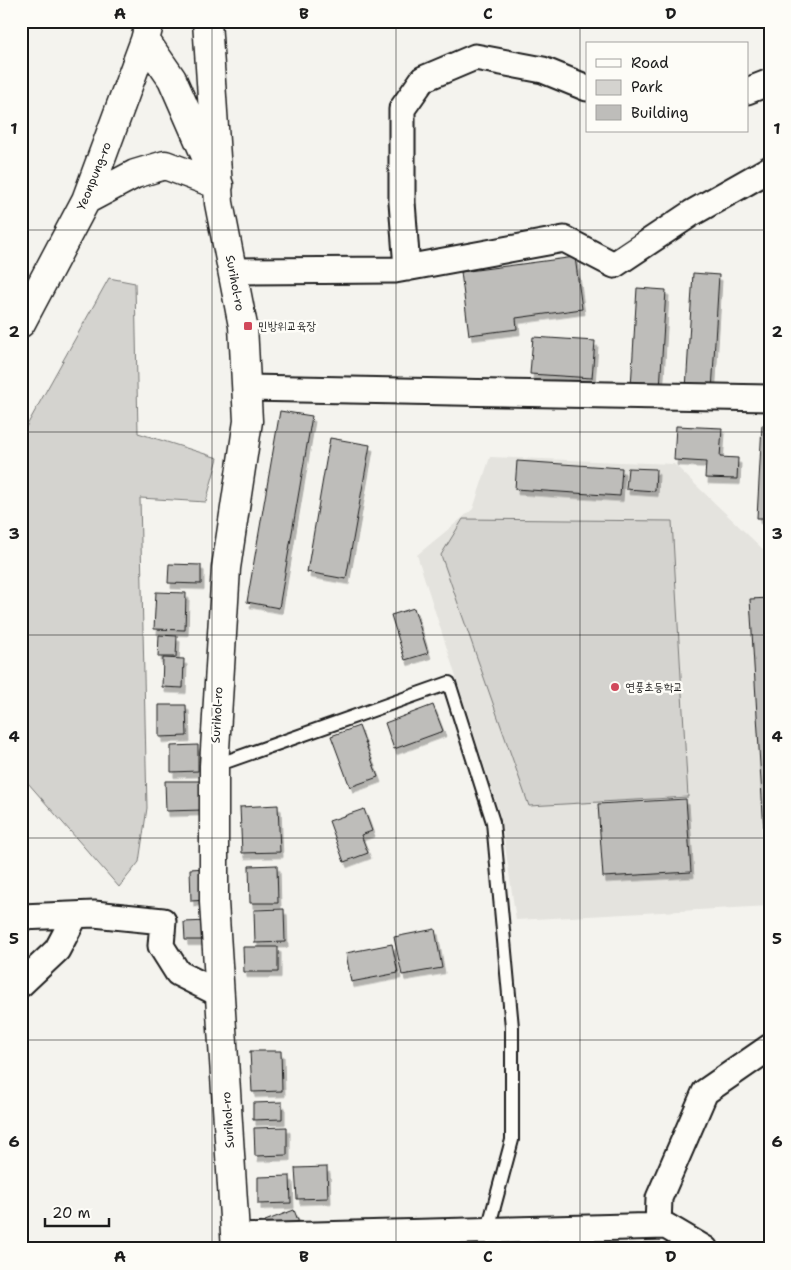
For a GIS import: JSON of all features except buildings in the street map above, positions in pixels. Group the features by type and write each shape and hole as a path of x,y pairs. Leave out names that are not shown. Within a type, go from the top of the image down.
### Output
{"main road":[{"name":"Surihol-ro","path":"207,21 219,204 243,326 248,421 226,568 214,766 214,902 235,1243"},
{"path":"148,31 172,79 219,185"},
{"name":"Yeonpung-ro","path":"21,323 86,200 148,31"},
{"path":"86,200 135,174 165,165 219,185"}],"street":[{"path":"407,268 402,202 402,109 423,79 475,57 543,70 586,88"},
{"path":"748,91 770,82"},
{"path":"233,272 395,270 564,239 614,265 692,214 770,169"},
{"path":"246,388 770,398"},
{"path":"21,917 94,914 163,921 161,946 178,973 220,994"},
{"path":"21,984 57,950 75,916"},
{"path":"658,1226 659,1198 704,1092 770,1047"},
{"path":"235,1243 480,1236 666,1226 705,1249"}],"lane":[{"path":"214,766 449,683 492,822 512,1027 512,1140 480,1236"}],"shaded area":[{"name":"연풍초등학교","path":"490,457 674,464 770,556 770,906 516,920 501,818 417,555 473,509"}],"green space":[{"path":"109,278 135,283 138,433 218,458 206,502 140,498 147,808 139,862 119,887 21,775 21,436"},
{"path":"463,519 672,521 688,797 529,806 441,555"}],"place":[{"name":"민방위교육장","path":"248,326"},
{"name":"연풍초등학교","path":"615,687"}]}
